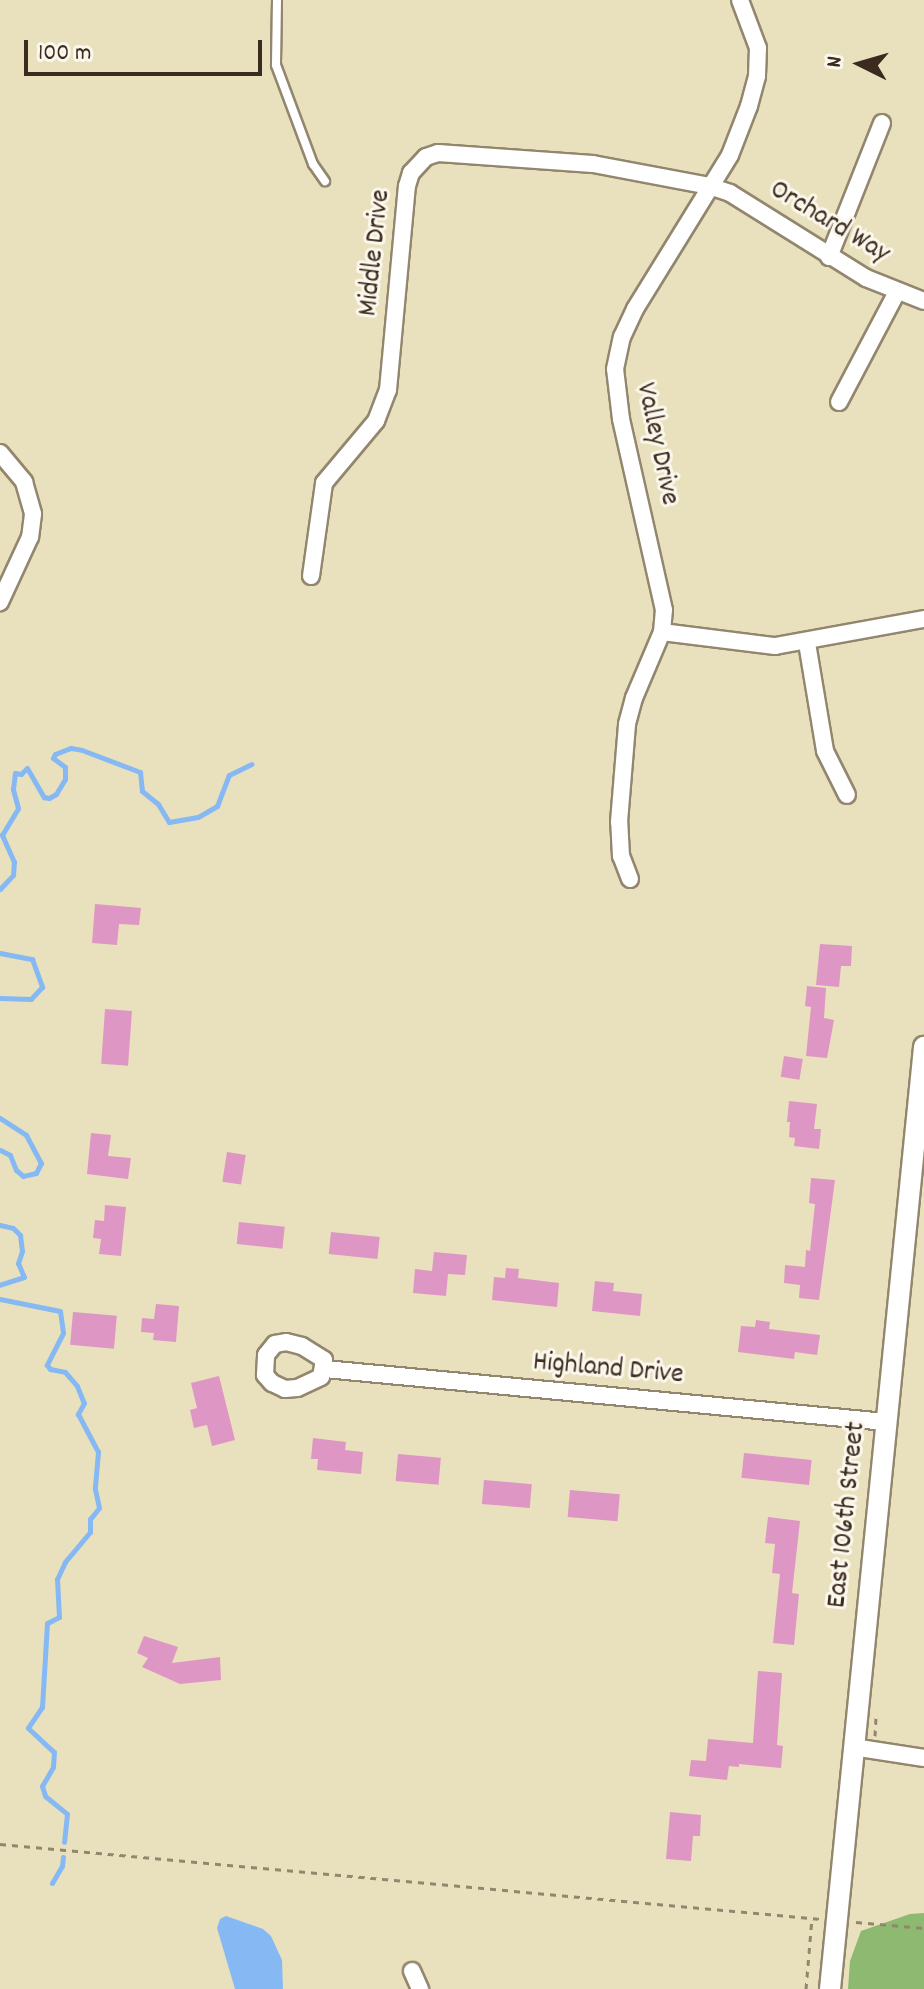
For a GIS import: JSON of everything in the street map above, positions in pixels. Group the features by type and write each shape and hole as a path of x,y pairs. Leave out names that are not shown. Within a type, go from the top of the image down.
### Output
{"street":[{"name":"Valley Drive","path":"630,879 621,856 619,822 627,724 634,698 662,632 663,595 621,419 615,369 622,337 635,309 737,139 757,76 758,48 740,0"},
{"path":"829,257 882,123"},
{"name":"Middle Drive","path":"311,576 324,483 376,421 388,390 407,186 418,163 438,153 578,163 709,186"},
{"name":"Orchard Way","path":"709,186 730,193 829,257 897,292 924,301"},
{"path":"839,402 897,292"},
{"path":"0,453 24,482 33,514 30,537 0,602"},
{"path":"662,632 761,646 807,643 924,619"},
{"path":"807,643 825,751 847,795"},
{"name":"East 106th Street","path":"830,1989 924,1047"},
{"name":"Highland Drive","path":"325,1369 886,1422"},
{"path":"853,1747 924,1758"},
{"path":"412,1971 420,1989"}],"lane":[{"path":"277,0 276,65 313,164 325,181"}],"path":[{"path":"0,1844 924,1928"},
{"path":"806,1989 812,1918"}],"green space":[{"path":"924,1913 924,1989 848,1989 850,1961 861,1931 910,1914"}],"water":[{"path":"226,1916 263,1929 271,1936 282,1960 283,1989 235,1989 217,1928 220,1919"}],"building":[{"path":"95,904 141,908 139,925 119,924 117,945 92,943"},
{"path":"820,944 852,946 851,966 841,966 839,987 816,985"},
{"path":"807,986 826,988 824,1018 834,1020 827,1058 806,1056 811,1007 805,1006"},
{"path":"105,1009 132,1011 128,1066 101,1064"},
{"path":"784,1056 803,1059 799,1080 781,1077"},
{"path":"789,1101 817,1104 814,1129 821,1129 819,1149 794,1146 795,1138 789,1137 790,1122 787,1122"},
{"path":"91,1133 111,1135 108,1156 131,1158 128,1179 87,1174"},
{"path":"227,1152 246,1155 241,1185 222,1182"},
{"path":"811,1178 835,1180 819,1300 799,1298 800,1285 784,1283 785,1265 805,1267 806,1250 810,1251 815,1204 809,1203"},
{"path":"105,1205 126,1207 121,1256 99,1254 101,1239 93,1238 95,1220 104,1221"},
{"path":"239,1222 285,1227 282,1249 237,1244"},
{"path":"331,1232 380,1237 377,1259 329,1254"},
{"path":"434,1252 467,1255 465,1275 448,1274 446,1296 413,1293 415,1269 432,1271"},
{"path":"506,1268 519,1269 518,1278 559,1283 557,1307 492,1300 494,1277 505,1278"},
{"path":"595,1281 614,1283 613,1291 642,1294 640,1316 592,1311"},
{"path":"156,1304 179,1306 176,1342 153,1340 154,1333 141,1332 142,1318 154,1319"},
{"path":"73,1312 117,1316 114,1349 70,1345"},
{"path":"756,1320 770,1322 769,1329 820,1335 817,1355 795,1352 794,1359 738,1352 741,1326 755,1327"},
{"path":"219,1376 235,1440 212,1446 207,1425 194,1428 190,1410 197,1408 191,1383"},
{"path":"313,1438 346,1442 345,1450 363,1452 361,1474 317,1470 318,1459 311,1459"},
{"path":"744,1453 812,1460 809,1485 741,1478"},
{"path":"398,1454 441,1458 438,1485 396,1481"},
{"path":"484,1480 532,1484 530,1508 482,1504"},
{"path":"570,1490 620,1494 617,1521 568,1517"},
{"path":"768,1517 800,1521 792,1593 799,1594 794,1645 773,1643 780,1574 772,1573 775,1544 765,1543"},
{"path":"144,1636 178,1647 172,1663 220,1657 221,1680 180,1684 142,1667 148,1658 137,1653"},
{"path":"758,1671 782,1673 777,1745 783,1746 781,1768 739,1764 739,1767 729,1766 727,1780 689,1776 691,1760 706,1761 708,1739 753,1743"},
{"path":"670,1812 701,1815 700,1836 693,1836 691,1861 666,1859"}],"waterway":[{"path":"0,889 13,875 14,862 2,835 18,808 13,789 15,773 21,774 27,768 44,797 49,798 56,794 65,779 65,767 53,758 55,754 71,748 82,750 140,772 142,791 158,804 169,822 198,817 217,806 229,775 252,764"},
{"path":"0,953 32,959 42,987 31,999 0,998"},
{"path":"0,1118 26,1135 41,1163 36,1173 23,1176 16,1170 10,1155 0,1150"},
{"path":"0,1225 13,1228 20,1235 22,1251 18,1263 24,1277 0,1285"},
{"path":"0,1299 60,1311 63,1333 47,1365 50,1369 65,1372 77,1386 84,1403 78,1414 98,1452 95,1489 99,1508 90,1519 90,1532 65,1562 57,1579 59,1617 47,1623 42,1707 28,1728 54,1752 53,1767 42,1786 45,1796 67,1814 64,1842"},
{"path":"52,1883 62,1866 63,1857"}]}
